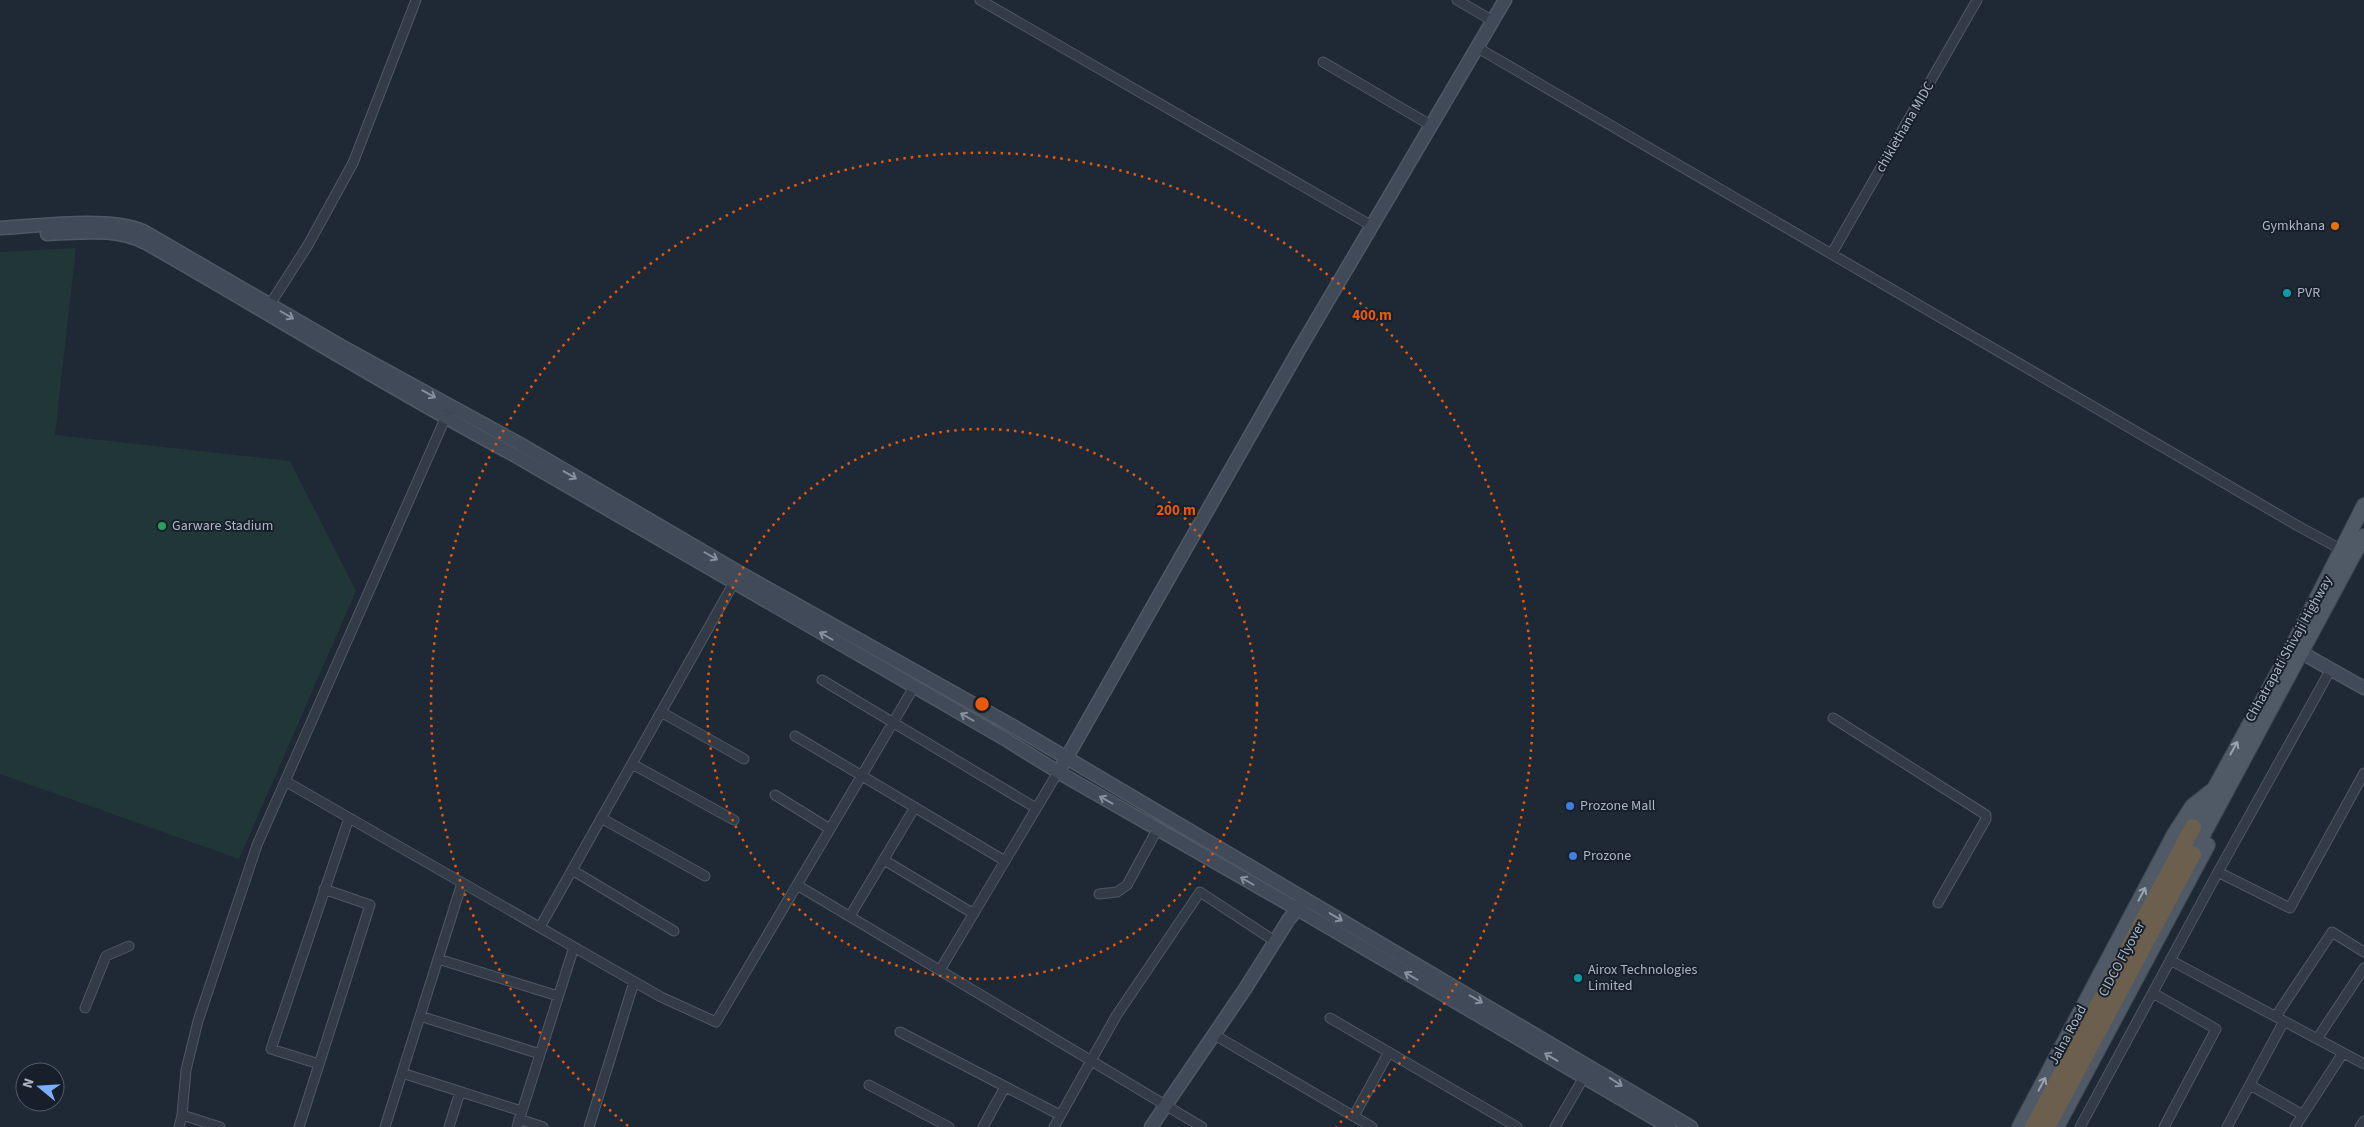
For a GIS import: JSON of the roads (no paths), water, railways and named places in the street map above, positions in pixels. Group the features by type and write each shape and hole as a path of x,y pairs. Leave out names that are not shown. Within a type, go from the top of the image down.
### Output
{"highway":[{"name":"CIDCO Flyover","path":"2033,1127 2193,827"},
{"name":"CIDCO Flyover","path":"2047,1127 2193,854"}],"main road":[{"name":"Chhatrapati Shivaji Highway","path":"2212,816 2302,653 2348,553 2364,505"},
{"name":"Chhatrapati Shivaji Highway","path":"2211,791 2348,553 2364,536"},
{"name":"CIDCO Flyover","path":"2193,827 2211,791"},
{"name":"Jalna Road","path":"2019,1127 2174,834 2192,806 2211,791"},
{"name":"CIDCO Flyover","path":"2193,854 2212,816"},
{"path":"2057,1127 2212,836 2214,828 2212,816"}],"street":[{"path":"267,309 308,245 354,163 416,0"},
{"path":"980,0 1372,226"},
{"path":"1457,0 1493,20"},
{"path":"940,970 1058,772 1300,348 1505,0"},
{"name":"chiklethana MIDC","path":"1832,253 1977,0"},
{"path":"1478,48 2298,526 2348,553"},
{"path":"1323,62 1432,126"},
{"path":"0,228 67,229 130,235 213,277 445,418 653,529"},
{"path":"0,236 67,229"},
{"path":"267,309 450,406 1058,772 1691,1127"},
{"path":"179,1127 182,1115 186,1070 198,1021 257,846 450,406"},
{"path":"737,578 880,650 1066,758 1296,905 1668,1127"},
{"path":"540,927 737,578"},
{"path":"2302,653 2364,688"},
{"path":"2080,1127 2218,872 2331,669"},
{"path":"822,680 1036,808"},
{"path":"285,781 634,982 661,997 716,1022 914,687"},
{"path":"661,712 744,758"},
{"path":"1833,718 1986,815 1986,819 1938,903"},
{"path":"795,736 1005,861"},
{"path":"632,764 734,820"},
{"path":"2218,872 2290,908 2364,773"},
{"path":"775,795 830,829"},
{"path":"850,916 916,807"},
{"path":"319,1064 271,1049 349,818"},
{"path":"601,818 705,876"},
{"path":"1098,894 1116,892 1127,885 1158,828"},
{"path":"884,860 974,914"},
{"path":"572,870 674,931"},
{"path":"385,1127 462,883"},
{"path":"797,885 1202,1127"},
{"path":"299,1127 370,905 324,889"},
{"path":"1054,1127 1116,1016 1200,892 1276,942"},
{"path":"1151,1127 1276,942 1296,905"},
{"path":"2227,1127 2250,1085 2280,1019 2332,932 2364,952"},
{"path":"85,1008 106,956 129,946"},
{"path":"519,1119 574,947"},
{"path":"438,959 558,996"},
{"path":"2170,960 2343,1053 2362,1060"},
{"path":"2317,1039 2364,968"},
{"path":"589,1127 634,982"},
{"path":"2153,993 2216,1029 2164,1127"},
{"path":"420,1016 540,1054"},
{"path":"1330,1018 1517,1127"},
{"path":"900,1032 1060,1115"},
{"path":"1213,1034 1372,1127"},
{"path":"1354,1116 1389,1052"},
{"path":"2295,1127 2343,1053"},
{"path":"402,1074 460,1092 519,1119 543,1127"},
{"path":"1555,1127 1584,1077"},
{"path":"869,1084 949,1127"},
{"path":"2250,1085 2303,1115"},
{"path":"983,1127 1005,1087"},
{"path":"450,1127 460,1092"},
{"path":"182,1115 220,1127"},
{"path":"2360,1127 2364,1121"}],"place":[{"name":"Gymkhana","path":"2335,226"},
{"name":"PVR","path":"2287,293"},
{"name":"Garware Stadium","path":"162,526"},
{"name":"Prozone Mall","path":"1570,806"},
{"name":"Prozone","path":"1573,856"},
{"name":"Airox Technologies Limited","path":"1578,978"}]}
